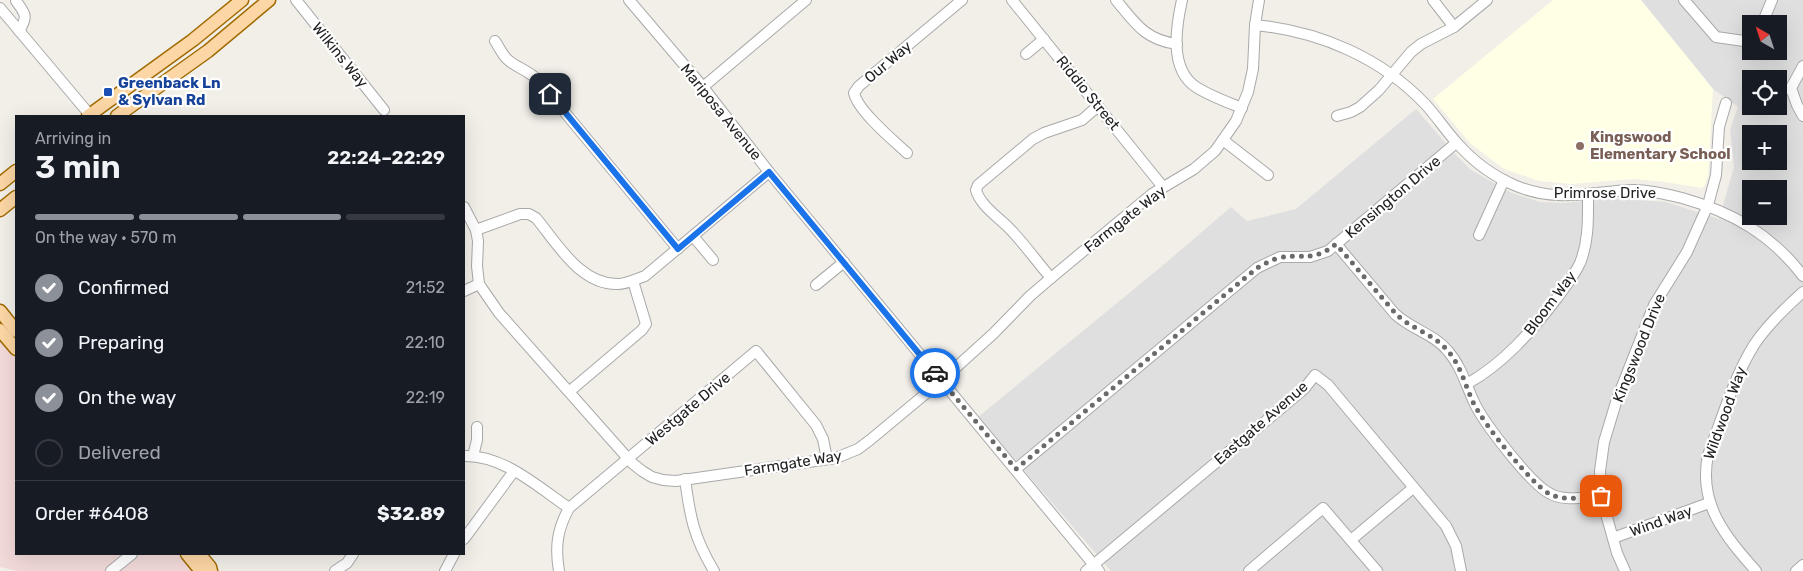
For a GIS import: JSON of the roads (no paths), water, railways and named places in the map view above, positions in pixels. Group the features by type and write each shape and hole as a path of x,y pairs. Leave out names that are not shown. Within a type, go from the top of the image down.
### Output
{"main road":[{"path":"90,115 193,40 242,0"},
{"path":"118,115 208,51 269,0"},
{"path":"104,115 108,101"},
{"path":"0,184 15,172"},
{"path":"0,210 15,198"},
{"path":"0,312 15,330"},
{"path":"0,330 15,348"},
{"path":"188,555 201,571"},
{"path":"199,555 210,567 211,571"}],"street":[{"name":"Wilkins Way","path":"296,0 384,110"},
{"name":"Mariposa Avenue","path":"629,0 703,86 769,172 1016,469 1092,569"},
{"path":"703,86 806,0"},
{"name":"Our Way","path":"907,153 875,123 855,98 854,93 859,86 962,0"},
{"name":"Riddio Street","path":"1012,0 1163,187"},
{"path":"1116,0 1143,31 1162,42 1177,44"},
{"path":"1182,0 1177,44 1180,65 1187,79 1196,86 1242,108"},
{"name":"Farmgate Way","path":"479,284 499,313 548,370 570,391 628,459 652,477 669,481 828,459 844,455 858,449 941,380 1050,278 1152,194 1194,169 1223,140 1242,108 1248,92 1253,69 1255,25 1259,0"},
{"path":"1433,0 1454,27"},
{"path":"1337,116 1351,112 1360,106 1379,90 1406,57 1416,48 1454,27 1487,0"},
{"path":"1684,0 1716,37 1742,41"},
{"path":"1766,15 1772,0"},
{"path":"16,1 25,14 25,22 19,31"},
{"path":"0,8 88,115"},
{"name":"Primrose Drive","path":"1255,25 1290,30 1332,44 1362,56 1392,74 1413,92 1456,143 1479,164 1516,186 1557,196 1633,190 1661,192 1708,205 1742,221 1770,240 1803,276"},
{"path":"1026,54 1044,39"},
{"path":"495,41 505,58 529,72 538,80 678,249"},
{"path":"1787,89 1791,88 1803,66"},
{"path":"1791,88 1803,116"},
{"name":"Kingswood Drive","path":"1625,571 1601,496 1600,471 1604,442 1617,399 1654,305 1687,252 1708,205 1718,163 1719,127 1726,103"},
{"path":"1050,278 1008,227 977,195 976,190 978,185 1032,139 1082,120 1098,106"},
{"path":"1223,140 1268,175"},
{"name":"Kensington Drive","path":"1016,469 1257,268 1280,258 1319,255 1336,244 1456,143"},
{"path":"476,230 520,214 529,214 536,218 572,262 591,277 606,283 620,284 645,276 769,172"},
{"path":"1479,235 1504,180"},
{"name":"Bloom Way","path":"1467,384 1482,375 1515,348 1571,279 1579,263 1588,230 1588,195"},
{"path":"465,209 476,230 479,284 465,291"},
{"path":"693,236 713,260"},
{"path":"1336,244 1404,323 1434,338 1448,351 1467,384 1479,413 1535,482 1549,494 1560,497 1601,496"},
{"path":"816,285 844,262"},
{"path":"570,391 642,330 646,324 633,281"},
{"name":"Wildwood Way","path":"1756,571 1729,538 1716,518 1710,503 1705,480 1708,455 1738,375 1762,334 1784,309 1803,292"},
{"name":"Westgate Drive","path":"559,571 557,539 562,521 569,508 756,351 816,425 823,438 828,459"},
{"name":"Eastgate Avenue","path":"1092,569 1304,389 1316,375 1328,386 1446,526 1452,536 1459,556 1460,571"},
{"path":"477,427 477,440 468,456 488,458 514,470 569,508"},
{"path":"465,538 514,470"},
{"path":"684,479 691,521 701,548 714,571"},
{"path":"1351,540 1413,488"},
{"name":"Wind Way","path":"1613,538 1710,503"},
{"path":"1249,571 1323,508 1376,571"},
{"path":"111,571 131,555"},
{"path":"335,571 347,563 352,555"},
{"path":"445,571 453,555"},
{"path":"1796,571 1803,565"}],"place":[{"name":"Greenback Ln & Sylvan Rd","path":"108,92"},
{"name":"Kingswood Elementary School","path":"1580,146"}]}
